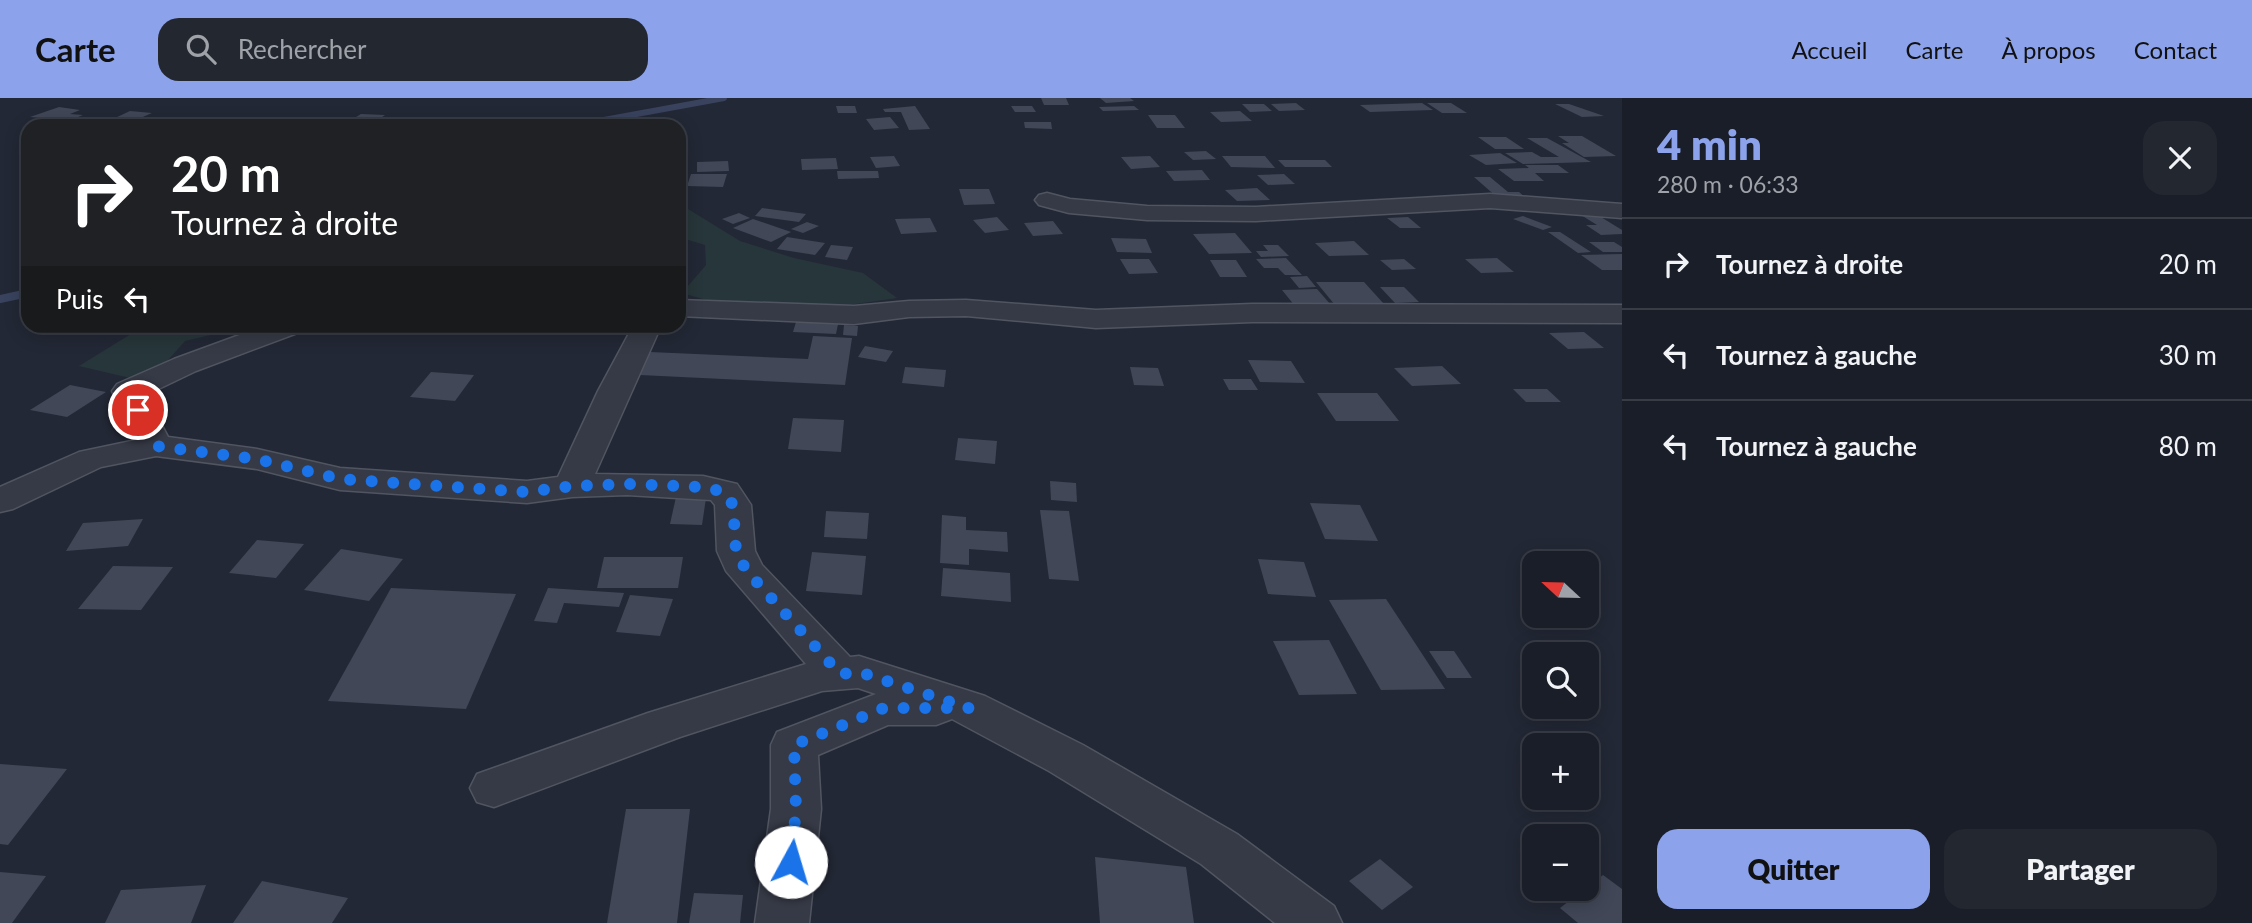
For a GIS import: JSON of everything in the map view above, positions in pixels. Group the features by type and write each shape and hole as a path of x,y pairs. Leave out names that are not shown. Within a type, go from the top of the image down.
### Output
{"street":[{"path":"1047,200 1069,206 1146,213 1256,214 1490,201 1622,211"},
{"path":"686,308 854,315 909,309 966,308 1096,319 1252,313 1622,314"},
{"path":"156,446 128,391 185,365 271,333"},
{"path":"572,486 614,391 644,333"},
{"path":"0,501 91,459 156,446 257,459 340,479 527,492 572,486 627,484 703,487 724,492 733,505 736,551 746,570 840,674"},
{"path":"494,788 664,725 820,676 859,672 969,708 1066,758 1219,849 1315,923"},
{"path":"782,923 796,809 794,745 884,708 969,708"}],"shaded area":[{"path":"686,209 740,241 794,258 863,273 897,298 821,309 724,305 686,294 686,288 706,265 705,245 686,239"},
{"path":"133,333 219,333 185,341 160,369 130,378 79,366"}],"building":[{"path":"1041,98 1066,98 1069,105 1044,105"},
{"path":"1100,98 1130,98 1134,101 1106,103"},
{"path":"1296,103 1305,110 1279,111 1271,104"},
{"path":"1422,103 1433,110 1370,112 1360,105"},
{"path":"1427,103 1451,103 1467,113 1442,113"},
{"path":"1242,104 1264,104 1272,111 1250,112"},
{"path":"1555,104 1569,104 1604,116 1582,117"},
{"path":"836,106 855,106 857,113 838,113"},
{"path":"915,106 930,129 909,130 901,112 885,112 883,109"},
{"path":"1011,106 1032,106 1036,112 1015,112"},
{"path":"1134,106 1139,110 1103,111 1099,107"},
{"path":"59,107 80,110 70,114 83,115 73,119 30,117"},
{"path":"130,111 152,113 138,119 115,118"},
{"path":"1240,111 1252,121 1221,122 1210,112"},
{"path":"361,114 385,115 379,119 353,119"},
{"path":"1148,115 1175,115 1185,128 1157,128"},
{"path":"890,117 899,128 874,130 866,119"},
{"path":"1024,122 1051,122 1052,129 1025,128"},
{"path":"1558,136 1582,136 1616,156 1584,157 1562,143 1569,143"},
{"path":"1478,137 1506,137 1524,149 1495,149"},
{"path":"1527,138 1547,138 1591,162 1523,164 1505,153 1532,152 1541,157 1559,157"},
{"path":"1206,151 1216,159 1193,160 1184,152"},
{"path":"1500,153 1517,163 1486,165 1469,155"},
{"path":"894,156 900,166 876,168 870,157"},
{"path":"1150,156 1160,167 1131,169 1121,157"},
{"path":"1222,156 1265,156 1275,168 1231,167"},
{"path":"836,158 838,169 802,170 801,159"},
{"path":"1278,160 1325,160 1332,167 1285,167"},
{"path":"728,161 729,171 697,172 697,162"},
{"path":"1525,165 1558,165 1569,173 1535,173 1544,181 1514,181 1498,169 1529,168"},
{"path":"1202,170 1210,180 1174,181 1166,171"},
{"path":"837,171 878,171 879,178 838,179"},
{"path":"691,174 727,174 723,187 687,186"},
{"path":"1284,174 1295,184 1268,185 1257,175"},
{"path":"1474,177 1490,177 1508,192 1519,192 1526,198 1498,198"},
{"path":"1257,188 1270,200 1237,201 1225,190"},
{"path":"959,189 989,189 995,204 964,205"},
{"path":"762,208 806,214 799,222 755,216"},
{"path":"739,213 750,218 733,224 722,219"},
{"path":"1596,214 1622,230 1622,234 1601,235 1586,225 1597,225 1581,215"},
{"path":"1523,216 1552,227 1543,230 1513,219"},
{"path":"997,217 1009,230 985,233 973,220"},
{"path":"1408,217 1421,228 1400,228 1387,218"},
{"path":"930,218 937,232 901,234 895,219"},
{"path":"753,219 791,232 771,242 733,228"},
{"path":"1053,221 1063,234 1033,236 1024,223"},
{"path":"807,222 819,226 803,233 791,229"},
{"path":"1548,232 1560,232 1591,252 1578,253"},
{"path":"1235,233 1252,253 1209,254 1193,234"},
{"path":"787,237 825,243 815,255 777,249"},
{"path":"1111,238 1146,239 1152,253 1117,252"},
{"path":"1354,241 1369,255 1329,256 1315,243"},
{"path":"1589,242 1614,242 1622,247 1622,252 1603,252"},
{"path":"831,245 853,247 847,260 825,257"},
{"path":"1263,245 1278,245 1289,256 1261,257 1256,251 1268,251"},
{"path":"1622,254 1622,270 1602,270 1581,255"},
{"path":"1286,258 1302,275 1285,275 1278,268 1264,268 1256,259"},
{"path":"1497,258 1514,272 1481,273 1465,259"},
{"path":"1120,259 1149,259 1158,273 1129,274"},
{"path":"1404,259 1416,269 1392,270 1380,260"},
{"path":"1210,260 1236,260 1247,277 1220,277"},
{"path":"1307,276 1316,287 1299,288 1290,277"},
{"path":"1316,282 1364,282 1384,304 1335,305"},
{"path":"1380,287 1404,287 1419,302 1395,303"},
{"path":"1317,289 1331,305 1295,306 1282,290"},
{"path":"796,322 838,324 836,334 793,332"},
{"path":"844,325 858,326 857,336 843,335"},
{"path":"1584,332 1604,348 1568,349 1549,333"},
{"path":"813,336 852,338 845,385 640,375 650,352 808,359"},
{"path":"865,346 893,351 886,362 858,357"},
{"path":"1248,360 1291,361 1305,383 1260,382"},
{"path":"1442,366 1461,384 1412,386 1394,368"},
{"path":"905,367 946,370 944,387 902,383"},
{"path":"1130,367 1158,368 1164,386 1134,385"},
{"path":"431,372 474,375 455,401 410,397"},
{"path":"1223,379 1251,379 1258,390 1229,390"},
{"path":"70,385 106,392 67,417 30,410"},
{"path":"1513,389 1547,389 1561,402 1526,402"},
{"path":"1317,393 1377,393 1399,421 1336,421"},
{"path":"793,418 844,420 841,452 788,449"},
{"path":"958,438 997,441 995,464 955,460"},
{"path":"1050,481 1076,483 1077,502 1051,500"},
{"path":"676,497 706,498 702,525 670,524"},
{"path":"1310,503 1360,505 1378,541 1325,539"},
{"path":"1040,510 1069,511 1079,581 1049,579"},
{"path":"826,511 869,513 867,539 824,537"},
{"path":"942,515 966,517 966,530 1007,532 1008,552 969,549 969,565 940,563"},
{"path":"143,519 128,546 66,551 83,523"},
{"path":"257,540 304,544 276,578 229,573"},
{"path":"341,549 403,559 369,601 304,590"},
{"path":"812,552 866,556 862,595 806,591"},
{"path":"604,557 683,557 678,588 597,588"},
{"path":"1258,559 1304,562 1316,597 1268,594"},
{"path":"113,566 173,567 141,610 78,609"},
{"path":"943,568 1010,573 1011,602 941,596"},
{"path":"391,588 516,594 466,709 328,701"},
{"path":"548,588 624,593 619,607 564,603 557,623 534,621"},
{"path":"630,595 673,599 660,636 616,632"},
{"path":"1386,599 1445,689 1381,690 1329,600"},
{"path":"1329,640 1357,694 1299,695 1273,641"},
{"path":"1429,651 1454,651 1472,678 1447,678"},
{"path":"0,764 67,769 8,845 0,844"},
{"path":"626,809 690,809 677,923 607,923"},
{"path":"1095,857 1186,867 1194,923 1100,923"},
{"path":"1380,859 1413,887 1382,910 1349,881"},
{"path":"0,872 46,876 12,923 0,923"},
{"path":"1603,875 1622,889 1622,923 1578,923 1560,908 1569,901 1599,901 1599,878"},
{"path":"262,881 348,898 332,923 233,923"},
{"path":"206,885 191,923 105,923 121,890"},
{"path":"694,893 743,895 740,923 689,923"}],"waterway":[{"path":"609,119 724,98"},
{"path":"0,299 21,294"}],"route":[{"path":"138,410 156,446 257,459 340,479 527,492 572,486 627,484 703,487 724,492 733,505 736,551 746,570 840,674 859,672 969,708 884,708 794,745 796,809 791,862"}]}
